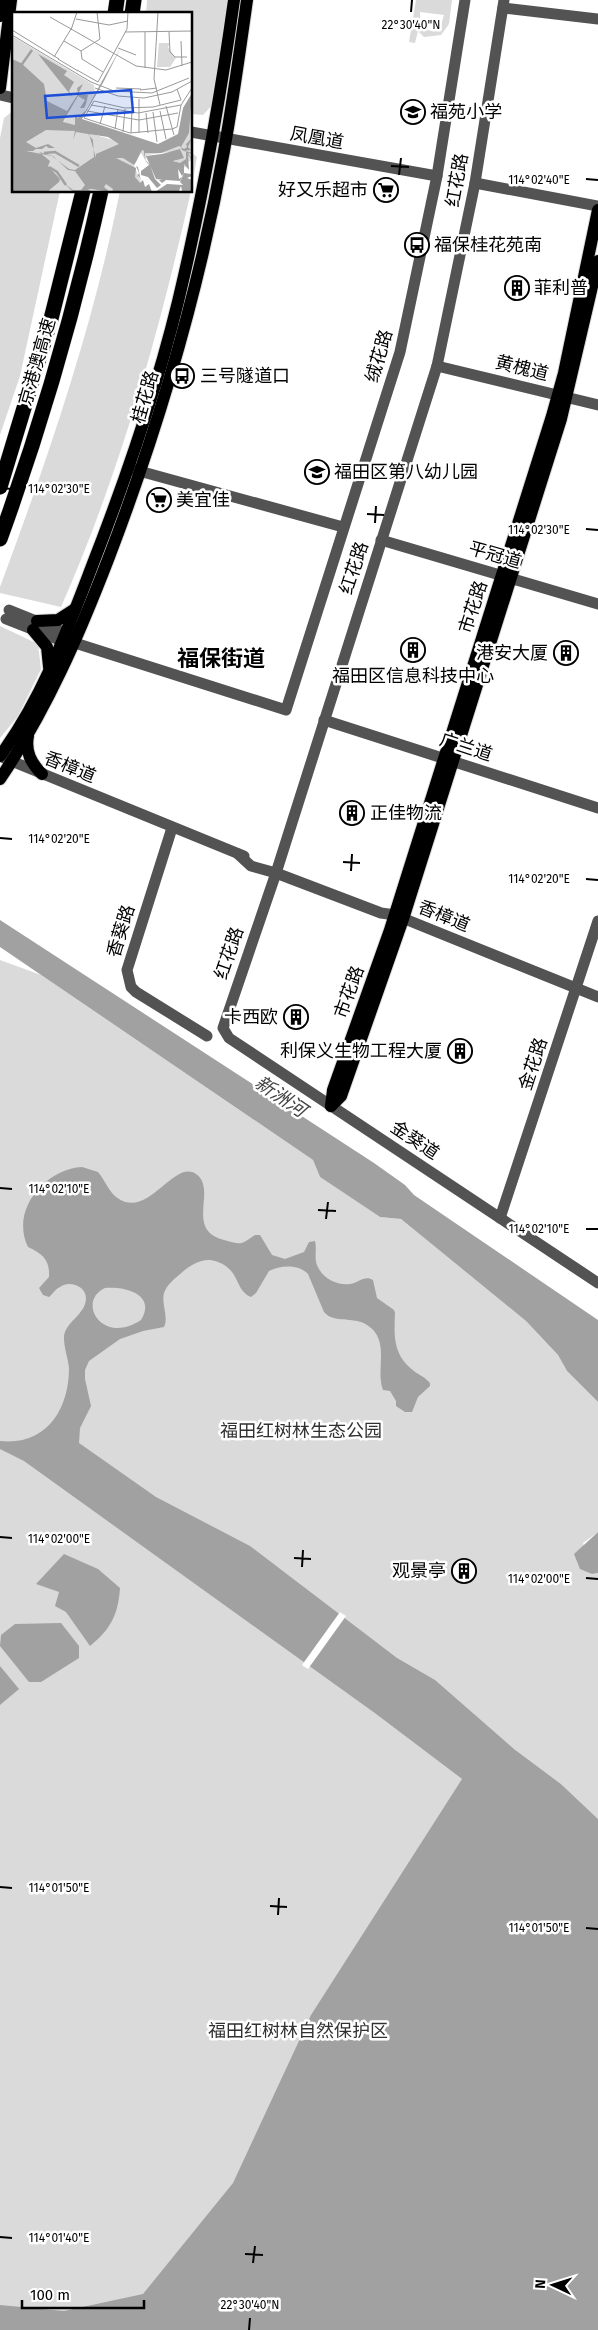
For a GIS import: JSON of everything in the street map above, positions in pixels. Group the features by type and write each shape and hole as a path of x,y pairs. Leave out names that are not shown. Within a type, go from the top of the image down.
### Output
{"highway":[{"name":"京港澳高速","path":"0,487 51,319 83,192"},
{"name":"京港澳高速","path":"0,540 36,436 90,242 101,192"}],"main road":[{"path":"0,16 2,0"},
{"path":"0,88 11,0"},
{"name":"桂花路","path":"220,137 234,0"},
{"name":"桂花路","path":"4,758 30,732 44,708 68,639 135,470 192,295 247,0"},
{"name":"市花路","path":"562,396 598,210"},
{"name":"市花路","path":"331,1106 341,1096 449,760 562,396 598,261"},
{"name":"桂花路","path":"0,779 4,758 48,672 68,639 77,607 135,470"},
{"path":"48,672 50,662 47,647 35,626 58,620 72,613 77,607"},
{"path":"30,732 28,754 31,762 42,774"}],"street":[{"name":"绒花路","path":"68,639 286,710 400,352 437,176 465,0"},
{"path":"504,4 598,19"},
{"name":"红花路","path":"224,1020 276,872 437,366 475,183 504,4"},
{"name":"凤凰道","path":"192,132 437,176"},
{"path":"475,183 598,206"},
{"name":"黄槐道","path":"437,366 598,405"},
{"path":"135,470 343,527"},
{"name":"平冠道","path":"382,540 598,604"},
{"path":"8,615 68,639"},
{"name":"广兰道","path":"324,720 598,808"},
{"name":"香樟道","path":"4,758 172,828 269,865 276,872 381,913 399,917 598,997"},
{"name":"香葵路","path":"172,828 127,970 128,978 136,992 207,1036"},
{"name":"金花路","path":"500,1218 598,921"},
{"name":"金葵道","path":"224,1020 223,1028 229,1038 598,1283"}],"green space":[{"path":"147,0 229,0 213,104 203,115 192,114 192,12 146,12"},
{"path":"416,0 452,0 449,24 441,35 424,37 418,31 415,43 409,42","holes":["420,12 444,15 441,25 431,31 424,28 420,20"]},
{"path":"12,112 12,192 60,192 20,376 0,435 0,138 4,118"},
{"path":"192,153 197,157 192,185"},
{"path":"120,192 191,192 151,350 120,454 102,505 61,607 0,593 0,587 68,392 97,292"},
{"path":"0,626 38,644 41,669 18,716 0,738"},
{"path":"0,960 41,975 313,1160 320,1177 380,1217 401,1219 526,1321 558,1355 567,1371 598,1402 598,1532 583,1543 592,1574 598,1573 598,1819 561,1784 514,1749 372,1711 462,1779 598,2235 0,2330"}],"shaded area":[{"path":"0,920 374,1163 405,1185 414,1195 598,1320 598,1402 567,1371 558,1355 526,1321 401,1219 380,1217 320,1177 313,1160 0,947"},
{"path":"82,1167 98,1172 110,1190 119,1199 130,1203 141,1201 179,1174 188,1172 196,1174 202,1181 204,1189 203,1219 206,1228 212,1235 238,1243 244,1242 255,1235 260,1235 272,1255 285,1259 304,1252 309,1242 315,1241 316,1262 319,1270 326,1277 340,1284 353,1283 367,1278 373,1280 377,1298 394,1310 395,1338 398,1352 407,1365 430,1383 430,1386 418,1397 412,1412 405,1412 396,1406 396,1401 390,1391 383,1390 380,1374 380,1347 374,1331 362,1322 328,1316 324,1312 308,1274 300,1268 289,1266 269,1271 256,1293 251,1297 243,1291 227,1267 214,1261 202,1261 184,1270 165,1290 163,1297 166,1319 164,1327 143,1331 120,1339 89,1361 85,1370 85,1379 91,1406 80,1428 79,1443 156,1497 250,1546 397,1658 435,1680 514,1749 561,1784 598,1819 598,2330 0,2330 0,2305 64,2311 143,2294 233,2183 311,2015 462,1779 372,1711 24,1461 0,1449 0,1441 16,1441 30,1438 42,1431 52,1422 65,1398 69,1368 64,1342 65,1332 67,1327 83,1309 86,1298 80,1287 72,1284 58,1288 49,1297 43,1295 39,1288 49,1277 47,1262 42,1255 28,1247 24,1233 24,1219 27,1206 34,1194 44,1183 68,1169","holes":["105,1288 129,1290 142,1298 145,1304 145,1311 141,1320 127,1327 115,1328 105,1325 98,1319 93,1311 93,1302 97,1294"]},
{"path":"598,1532 598,1573 592,1574 580,1569 574,1554"},
{"path":"64,1554 98,1569 120,1588 112,1621 103,1634 90,1646 66,1612 55,1606 59,1592 36,1584"},
{"path":"61,1623 79,1646 79,1658 41,1682 29,1682 0,1646 1,1635 15,1624"},
{"path":"0,1666 19,1689 0,1705"}],"pier":[{"path":"340,1612 346,1616 308,1669 302,1665"}],"place":[{"name":"福苑小学","path":"413,112"},
{"name":"好又乐超市","path":"386,190"},
{"name":"福保桂花苑南","path":"417,245"},
{"name":"菲利普","path":"517,288"},
{"name":"三号隧道口","path":"182,376"},
{"name":"福田区第八幼儿园","path":"317,472"},
{"name":"美宜佳","path":"159,500"},
{"name":"福田区信息科技中心","path":"413,650"},
{"name":"港安大厦","path":"566,653"},
{"name":"正佳物流","path":"352,813"},
{"name":"卡西欧","path":"296,1017"},
{"name":"利保义生物工程大厦","path":"460,1051"},
{"name":"观景亭","path":"464,1571"}],"district":[{"name":"福保街道","path":"221,658"}],"water label":[{"name":"新洲河","path":"281,1096"}],"park label":[{"name":"福田红树林生态公园","path":"301,1431"},
{"name":"福田红树林自然保护区","path":"298,2031"}]}
